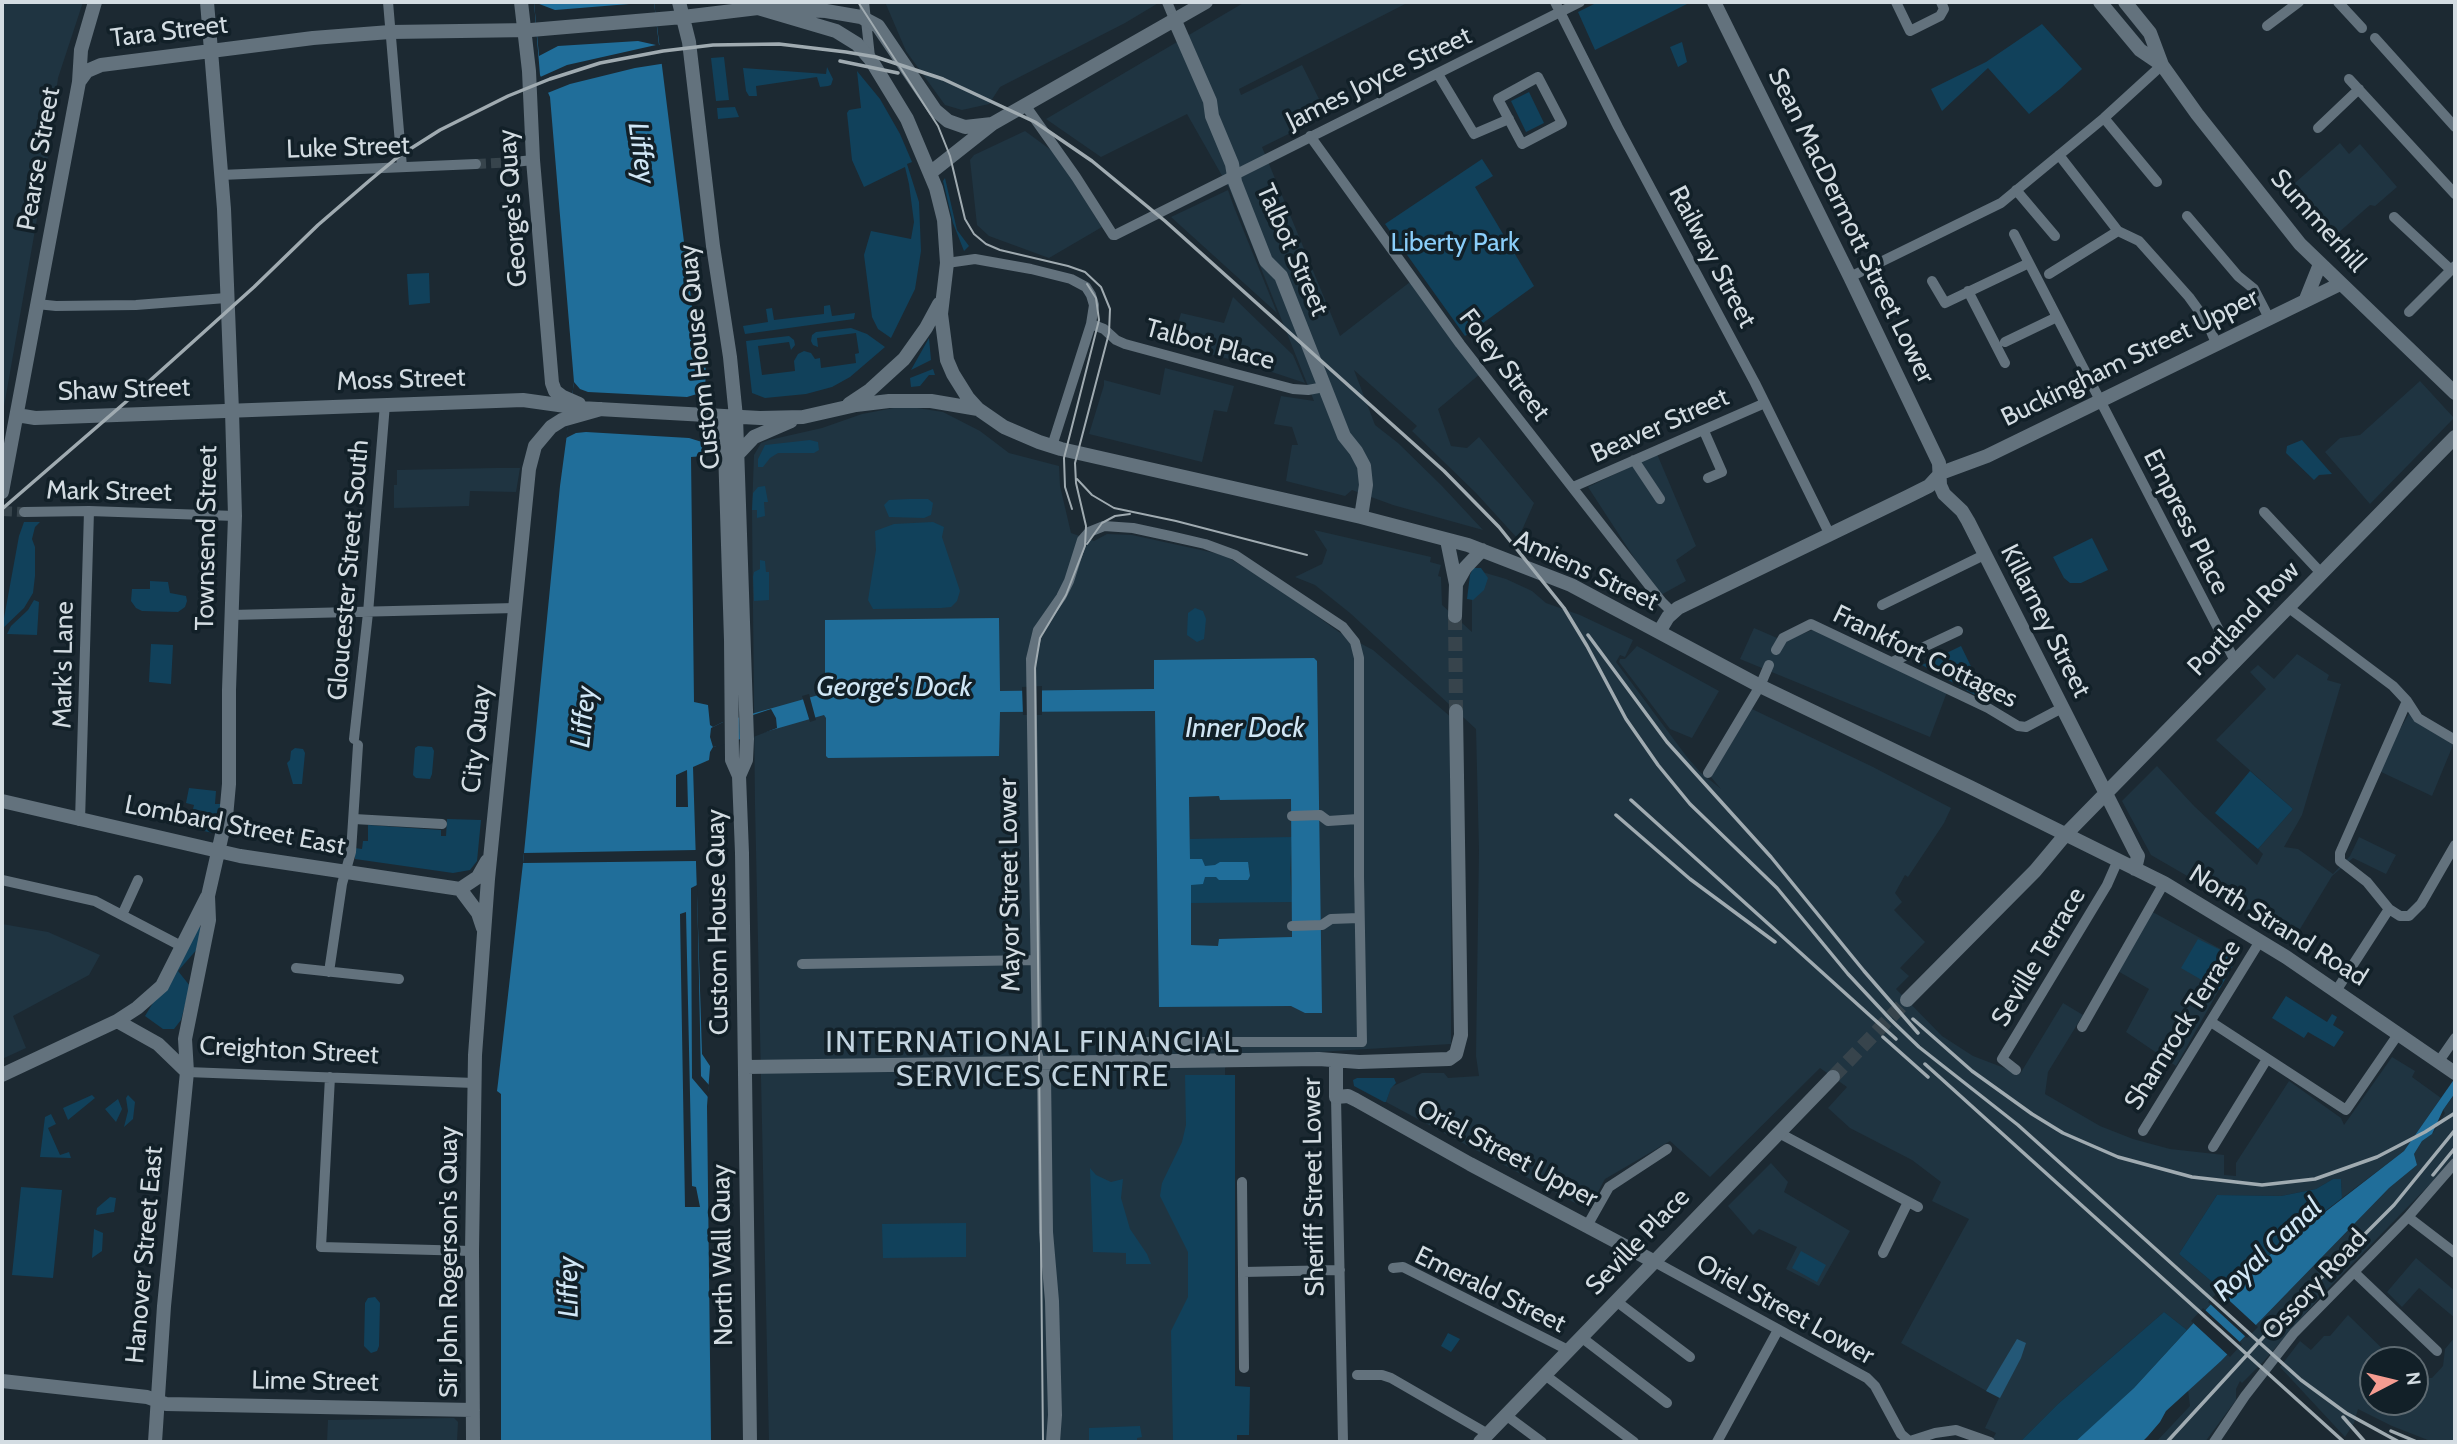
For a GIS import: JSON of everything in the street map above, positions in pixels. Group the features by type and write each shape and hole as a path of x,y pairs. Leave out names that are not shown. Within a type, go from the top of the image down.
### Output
{"main road":[{"name":"Pearse Street","path":"2,492 79,82 81,50 95,2"},
{"name":"Townsend Street","path":"187,1072 185,1039 209,920 208,896 226,817 229,784 235,516 221,175 208,2"},
{"name":"George's Quay","path":"521,2 528,30 533,160 552,383 570,409"},
{"name":"Custom House Quay","path":"679,2 689,42 711,234 730,357 731,718 732,760 739,776 746,1067"},
{"path":"930,173 992,124 1206,2"},
{"name":"Sean MacDermott Street Lower","path":"1714,2 1850,277 1939,463 1941,473"},
{"name":"Summerhill","path":"2101,2 2140,50 2162,65"},
{"name":"Summerhill","path":"2125,2 2153,39 2162,65 2231,159 2300,244 2455,393"},
{"name":"Tara Street","path":"79,82 87,71 101,65 281,42 390,32 528,30 758,8"},
{"path":"758,8 826,11 872,23 940,116 955,125 965,127 992,124"},
{"path":"758,8 836,31 857,44 871,60 907,119 930,173 944,220 947,262 942,300 942,330 947,360 960,387 978,409"},
{"name":"Talbot Street","path":"1175,21 1210,100 1212,116 1266,261 1281,276 1344,436 1364,466 1366,485 1361,517"},
{"path":"2306,299 2320,264"},
{"name":"Buckingham Street Upper","path":"1672,612 1929,486 1941,473 1987,456 2340,284"},
{"path":"840,408 870,390 896,368 916,344 942,300"},
{"name":"Moss Street","path":"232,411 523,400 570,409 730,417 803,417"},
{"path":"737,454 746,443 763,432 803,417 840,408 906,400 931,401 978,409"},
{"name":"City Quay","path":"474,1083 492,835 531,455 541,436 570,409"},
{"name":"Amiens Street","path":"978,409 1017,433 1052,446 1361,517 1482,550 1571,584 1760,686 2066,834"},
{"name":"Shaw Street","path":"17,415 35,418 232,411"},
{"name":"Custom House Quay","path":"730,417 737,454 747,739 746,760 739,776"},
{"name":"Portland Row","path":"2066,834 2455,437"},
{"name":"Killarney Street","path":"1941,473 1940,485 1944,494 1962,512 2138,856 2135,869"},
{"path":"1447,540 1456,584 1455,616"},
{"path":"1456,584 1465,568 1482,550"},
{"path":"1659,632 1672,612"},
{"name":"Sheriff Street Lower","path":"1336,1097 1336,1061 1441,1060 1456,1055 1459,1046 1457,711"},
{"name":"Lombard Street East","path":"2,801 219,851 460,889"},
{"path":"1907,1000 2035,871 2066,834"},
{"name":"North Strand Road","path":"2066,834 2164,883 2260,941 2446,1066"},
{"path":"485,936 478,912 460,889 478,877 486,862 492,835"},
{"path":"2,1075 117,1021 162,986 208,896"},
{"name":"Creighton Street","path":"117,1021 158,1044 187,1072"},
{"path":"746,1067 1319,1059 1336,1061"},
{"name":"Mayor Street Lower","path":"1040,1063 1044,1077 1046,1232 1052,1301 1055,1415 1053,1442"},
{"name":"North Wall Quay","path":"746,1067 750,1442"},
{"name":"Hanover Street East","path":"155,1442 187,1072"},
{"name":"Seville Place","path":"1484,1438 1833,1077"},
{"name":"Sir John Rogerson's Quay","path":"472,1442 474,1083"},
{"name":"Oriel Street Upper","path":"1336,1097 1348,1096 1356,1100 1469,1164 1653,1261"},
{"name":"Lime Street","path":"2,1381 147,1397 166,1404 473,1410"}],"street":[{"path":"388,2 401,167"},
{"path":"865,2 872,23 871,60"},
{"name":"Talbot Street","path":"1167,2 1175,21"},
{"name":"Railway Street","path":"1555,2 1618,127 1765,403 1829,533"},
{"name":"James Joyce Street","path":"1025,105 1113,235 1119,234 1580,2"},
{"path":"1896,2 1910,31 1940,16 1944,9 1941,2"},
{"path":"2267,26 2299,2"},
{"path":"2338,2 2361,29"},
{"path":"2375,38 2455,127"},
{"path":"1850,277 1994,207 2104,118 2162,65"},
{"path":"1437,74 1474,134 1509,119"},
{"path":"1538,77 1562,122 1522,144 1509,119 1498,99 1538,77"},
{"path":"2349,79 2455,194"},
{"path":"2318,128 2359,89"},
{"path":"2104,118 2157,182"},
{"name":"Foley Street","path":"1311,136 1460,344 1665,607 1672,612"},
{"path":"2059,155 2118,231 2139,241 2189,297 2207,322 2216,343"},
{"path":"514,162 533,160"},
{"name":"Luke Street","path":"221,175 476,164"},
{"path":"2016,190 2055,236"},
{"path":"2187,216 2238,276 2254,289 2269,318"},
{"path":"2394,218 2453,268 2409,312"},
{"path":"2049,274 2118,231"},
{"name":"Empress Place","path":"2014,234 2236,663"},
{"path":"947,262 975,259 994,261 1071,279 1086,287 1091,295 1094,305 1091,324 1052,446"},
{"path":"1932,281 1945,303 2029,263"},
{"path":"1968,291 2006,363"},
{"path":"37,304 135,305 226,298"},
{"path":"2005,342 2057,317"},
{"name":"Talbot Place","path":"1091,324 1104,329 1116,341 1232,373 1293,389 1324,387"},
{"name":"Beaver Street","path":"1573,487 1765,403"},
{"name":"Gloucester Street South","path":"329,972 354,819 356,742 385,404"},
{"path":"1704,431 1722,472 1708,478"},
{"path":"1634,460 1660,499"},
{"name":"Mark Street","path":"24,512 89,511 235,516"},
{"name":"Mark's Lane","path":"80,821 89,511"},
{"path":"2264,512 2322,575"},
{"name":"Mayor Street Lower","path":"1040,1063 1037,1052 1031,659 1038,630 1061,597 1082,540 1089,532 1100,527 1115,526 1220,548 1250,564 1339,624 1355,642 1359,658 1358,819"},
{"path":"1882,605 1984,555"},
{"path":"2289,607 2393,686 2418,718 2455,740"},
{"path":"231,615 515,608"},
{"name":"Frankfort Cottages","path":"1776,650 1783,638 1811,624 1988,708 2018,726 2025,727 2062,708"},
{"path":"1892,662 1958,631"},
{"path":"1708,773 1760,686 1769,665"},
{"path":"2407,701 2340,853 2340,861 2357,873 2389,909 2400,916 2409,916 2421,905 2455,845"},
{"path":"1148,1042 1362,1042 1358,819 1328,821 1320,816 1292,816"},
{"path":"354,819 442,824"},
{"name":"Seville Terrace","path":"2016,1070 2002,1059 2107,885 2118,860"},
{"path":"2,880 94,901 184,947"},
{"path":"122,915 138,880"},
{"path":"2082,1027 2164,883"},
{"path":"2336,991 2389,909"},
{"path":"1292,926 1322,925 1331,919 1359,918"},
{"name":"Shamrock Terrace","path":"2143,1131 2260,941"},
{"path":"802,964 1035,960"},
{"path":"296,968 399,979"},
{"path":"2211,1022 2346,1110 2399,1033"},
{"path":"2446,1066 2455,1038"},
{"path":"2213,1147 2267,1059"},
{"name":"Creighton Street","path":"187,1072 474,1083"},
{"path":"330,1077 321,1247 472,1251"},
{"name":"Sheriff Street Lower","path":"1336,1097 1343,1442"},
{"path":"1779,1133 1919,1207"},
{"path":"1587,1226 1609,1186 1667,1149"},
{"name":"Ossory Road","path":"2214,1442 2245,1396 2294,1333 2452,1175 2455,1163"},
{"path":"1242,1182 1244,1368"},
{"path":"1883,1253 1908,1202"},
{"path":"2408,1217 2455,1253"},
{"name":"Oriel Street Lower","path":"1653,1261 1872,1381 1901,1434 1908,1441 1956,1430 1990,1442"},
{"name":"Emerald Street","path":"1393,1268 1403,1267 1568,1350"},
{"path":"1243,1272 1340,1270"},
{"path":"2354,1272 2437,1351"},
{"path":"1616,1301 1690,1357"},
{"path":"1717,1442 1778,1330"},
{"path":"1581,1337 1667,1403"},
{"path":"1357,1375 1382,1375 1391,1378 1484,1438"},
{"path":"1545,1375 1634,1442"},
{"path":"1507,1416 1542,1442"}],"shaded area":[{"path":"2,2 83,2 58,78 48,156 2,418"},
{"path":"885,2 1160,2 1125,23 1000,87 989,104 962,110 945,105 906,51"},
{"path":"1245,2 1409,2 1239,89 1241,95 1302,65 1327,115 1262,147 1340,336 1410,282 1480,374 1438,409 1451,446 1467,448 1479,437 1534,503 1518,539 1476,493 1412,431 1417,426 1354,370 1375,425 1398,443 1483,530 1393,505 1352,490 1345,496 1286,481 1292,445 1298,445 1292,427 1274,424 1281,396 1314,401 1229,188 1187,114 1101,157 1046,119"},
{"path":"1025,131 1055,153 1102,227 1049,258 989,236 977,225 970,160 974,155"},
{"path":"2340,143 2349,154 2360,144 2397,187 2375,206 2370,205 2330,240 2287,190"},
{"path":"1228,190 1234,207 1277,313 1171,217"},
{"path":"1233,297 1293,355 1305,383 1248,364 1172,344 1181,313 1224,323"},
{"path":"1165,368 1234,386 1227,412 1214,410 1202,462 1089,434 1104,380 1160,395"},
{"path":"2420,381 2454,418 2370,504 2325,452 2340,438 2360,435"},
{"name":"INTERNATIONAL FINANCIAL SERVICES CENTRE","path":"904,406 943,412 980,431 1009,453 1059,466 1060,486 1071,533 1094,541 1107,534 1132,535 1224,555 1274,585 1339,632 1373,650 1452,718 1451,1044 1234,1057 1225,1068 1229,1442 769,1442 755,805 752,510 754,455 761,443 769,440 822,428 862,414"},
{"path":"1657,454 1696,546 1676,560 1686,581 1659,596 1588,487"},
{"path":"520,468 516,492 470,491 469,506 394,508 397,470"},
{"path":"1314,530 1431,557 1430,562 1441,565 1438,576 1441,577 1442,605 1472,632 1472,580 1479,571 1506,579 1532,591 1546,603 1580,615 1633,640 1625,657 1620,655 1616,662 1687,757 1721,789 1711,777 1752,709 1951,808 1944,823 1908,877 1905,875 1895,893 1902,902 1894,910 1925,942 1900,968 1909,976 1896,989 1942,1036 1973,1056 2020,1074 2063,1003 2083,1015 2048,1072 2045,1094 2100,1126 2170,1149 2224,1155 2224,1175 2236,1176 2236,1163 2289,1081 2341,1118 2344,1125 2392,1057 2415,1071 2412,1077 2441,1098 2404,1151 2342,1198 2341,1179 2333,1179 2316,1189 2281,1196 2217,1195 2179,1254 2223,1291 2187,1330 2164,1312 2058,1404 2020,1442 1991,1442 1996,1433 1985,1428 1999,1398 1901,1343 1969,1219 1932,1201 1941,1182 1912,1160 1850,1128 1828,1108 1847,1087 1820,1068 1710,1177 1670,1141 1605,1179 1588,1210 1386,1102 1391,1087 1422,1073 1444,1073 1448,1078 1479,1076 1476,1056 1479,850 1476,729 1350,613 1315,585 1295,577 1322,564 1327,550"},
{"path":"1754,628 1784,641 1815,629 1947,692 1930,737 1740,659"},
{"path":"1637,646 1719,691 1692,738 1670,729 1619,662"},
{"path":"2297,654 2329,675 2327,680 2341,684 2302,815 2284,847 2298,849 2333,874 2350,856 2359,837 2396,855 2386,874 2353,858 2332,876 2297,934 2291,936 2151,855 2122,801 2157,766 2194,806 2257,865 2263,854 2258,849 2293,809 2216,740 2266,689 2250,672 2258,665 2274,679"},
{"path":"2411,710 2453,745 2432,796 2377,770"},
{"path":"2149,910 2237,958 2176,1066 2126,1032 2149,989 2116,970"},
{"path":"2,924 48,932 100,955 89,975 13,1016 26,1048 2,1059"},
{"path":"2454,1095 2455,1155 2433,1181 2319,1298 2264,1361 2242,1383 2240,1381 2236,1389 2236,1400 2205,1442 2156,1442 2190,1406 2188,1390 2221,1361 2389,1188 2417,1165 2414,1154 2422,1141 2433,1133 2445,1113 2443,1110"},
{"path":"1771,1163 1788,1182 1784,1192 1850,1231 1819,1286 1786,1269 1797,1247 1759,1229 1753,1235 1728,1206"},
{"path":"2416,1258 2455,1291 2455,1318 2419,1288 2402,1307 2387,1292"},
{"path":"2348,1315 2380,1346 2359,1346 2359,1410 2345,1437 2280,1367 2300,1341 2311,1350 2324,1336 2330,1336"},
{"path":"2455,1337 2455,1442 2433,1442 2372,1416 2429,1416 2429,1378 2443,1366 2445,1349"},
{"path":"2017,1339 2026,1343 2000,1398 1986,1391"},
{"path":"454,1418 458,1422 457,1442 327,1442 328,1420"}],"green space":[{"path":"1598,2 1691,2 1595,50 1578,12"},
{"path":"2042,24 2082,69 2060,89 2029,114 1988,68 1942,111 1931,89 1986,62"},
{"path":"1682,42 1687,62 1678,67 1670,47"},
{"path":"724,57 729,100 716,101 711,58"},
{"path":"827,67 833,79 828,86 820,87 817,77 756,86 757,96 749,96 746,91 743,68 826,74"},
{"path":"857,71 880,99 900,134 912,162 907,164 919,202 921,251 915,289 891,338 878,329 872,317 864,255 871,231 911,239 914,222 905,167 864,187 852,160 847,113 849,110 861,108"},
{"path":"1529,92 1544,123 1526,132 1511,101"},
{"path":"735,107 739,117 718,119 717,108"},
{"name":"Liberty Park","path":"1482,159 1493,176 1475,187 1534,286 1465,336 1385,224"},
{"path":"945,178 957,230 969,246 964,251 953,223 943,181"},
{"path":"429,273 430,303 409,305 407,274"},
{"path":"830,305 832,316 855,313 854,319 745,334 743,326 768,322 766,309 772,308 774,320 824,314 824,306"},
{"path":"851,328 867,334 885,347 850,377 832,387 806,394 765,398 752,393 746,341 789,336 794,340 795,345 791,350 789,342 758,346 762,375 795,371 794,361 798,354 804,351 811,353 815,359 820,358 821,368 856,363 855,354 859,353 856,333 817,338 818,347 811,341 812,335 816,332"},
{"path":"929,338 931,360 911,370"},
{"path":"933,369 935,375 929,375 920,386 911,387 910,378"},
{"path":"810,440 818,442 819,450 814,453 778,453 763,467 758,467 758,459 765,445"},
{"path":"2302,440 2332,474 2319,475 2314,480 2286,453 2287,446"},
{"path":"765,486 768,502 764,502 765,516 757,518 757,510 752,510 753,493 758,487"},
{"path":"928,499 933,503 931,515 924,518 889,517 884,505 889,500"},
{"path":"24,522 40,522 35,527 32,539 35,547 33,593 24,608 2,629 19,536"},
{"path":"933,522 944,527 942,537 960,591 957,601 951,607 941,608 873,609 868,600 876,550 875,531 894,524"},
{"path":"2092,538 2108,570 2081,583 2070,583 2064,578 2053,557"},
{"path":"760,560 765,561 766,572 769,572 769,600 754,601 753,577 754,572 760,569"},
{"path":"1473,568 1481,568 1488,578 1484,590 1473,600 1467,599"},
{"path":"150,581 168,582 170,593 186,596 185,607 178,612 142,611 136,608 131,601 132,589 150,589"},
{"path":"34,600 39,602 37,635 7,634 11,626 28,610"},
{"path":"1195,608 1203,611 1206,619 1204,639 1197,642 1187,635 1188,613"},
{"path":"151,644 173,645 171,684 149,682"},
{"path":"1961,646 1986,697 1980,698 1922,665"},
{"path":"432,747 434,751 430,779 416,778 413,775 415,748"},
{"path":"295,748 303,749 305,753 302,784 293,784 287,763 291,751"},
{"path":"2250,771 2293,809 2258,849 2215,813"},
{"path":"189,788 216,791 215,804 222,804 213,833 199,830 203,811 193,809 194,805 186,803"},
{"path":"447,819 481,820 477,861 470,870 453,873 355,859 355,848 362,849 363,841 368,841 368,825 441,830 441,836 446,836"},
{"path":"1292,837 1292,902 1191,903 1191,885 1205,877 1248,880 1250,876 1249,866 1205,866 1190,860 1190,839"},
{"path":"199,927 203,928 199,947 178,971 190,986 181,1020 174,1029 163,1029 145,1016"},
{"path":"2198,939 2237,958 2219,990 2181,968"},
{"path":"2286,996 2327,1022 2332,1014 2337,1017 2333,1025 2344,1032 2334,1047 2308,1032 2304,1038 2272,1018"},
{"path":"1185,1075 1235,1075 1235,1386 1250,1387 1249,1435 1237,1435 1237,1442 1173,1442 1171,1331 1188,1297 1188,1252 1160,1196 1162,1183 1182,1142 1186,1125"},
{"path":"1394,1078 1396,1083 1384,1102 1354,1086 1353,1080"},
{"path":"92,1095 95,1098 68,1120 63,1108"},
{"path":"128,1095 135,1102 133,1119 124,1127 128,1111"},
{"path":"118,1099 122,1109 116,1122 105,1109"},
{"path":"51,1114 56,1124 48,1128 60,1155 69,1152 71,1158 40,1157 45,1117"},
{"path":"1090,1168 1096,1175 1111,1182 1123,1179 1121,1198 1130,1229 1151,1264 1126,1264 1126,1253 1093,1252"},
{"path":"2333,1179 2341,1179 2342,1198 2223,1291 2179,1254 2217,1195 2281,1196 2316,1189"},
{"path":"21,1187 62,1190 53,1278 12,1275"},
{"path":"110,1197 116,1198 114,1212 96,1215 97,1208"},
{"path":"966,1223 966,1257 883,1258 882,1224"},
{"path":"94,1229 103,1233 102,1251 92,1258"},
{"path":"1801,1251 1826,1265 1817,1282 1792,1268"},
{"path":"375,1297 380,1303 379,1346 377,1351 371,1353 364,1346 365,1303 368,1298"},
{"path":"2164,1312 2187,1330 2134,1388 2093,1426 2075,1442 2020,1442 2058,1404"},
{"path":"1448,1333 1460,1339 1451,1352 1441,1346"},
{"path":"1140,1426 1142,1437 1137,1438 1137,1442 1089,1442 1089,1428"}],"water":[{"path":"534,2 654,2 695,330 701,330 706,371 702,442 704,456 691,457 694,702 708,705 710,725 713,727 822,694 825,689 825,620 999,618 1000,691 1154,689 1154,660 1314,658 1317,661 1322,1013 1305,1013 1291,1006 1159,1007 1155,711 1000,712 999,756 828,758 824,715 713,747 709,760 693,767 702,1054 710,1066 707,1106 711,1442 501,1442 501,1094 497,1091 523,863 560,486 574,382 550,97 540,75","holes":["1219,796 1220,800 1291,799 1292,937 1219,939 1218,946 1191,945 1191,885 1203,884 1205,877 1248,880 1250,876 1248,862 1220,862 1205,866 1202,859 1190,859 1189,797"]},
{"path":"2455,1078 2455,1093 2443,1110 2432,1134 2422,1141 2414,1154 2417,1165 2389,1188 2221,1361 2166,1411 2142,1442 2075,1442 2134,1388 2223,1291 2404,1151"}],"pier":[{"path":"534,2 555,10 654,2 659,45 662,45 667,63 570,84 545,94 538,78 567,65 656,45 638,41 558,46 539,56"},
{"path":"574,382 580,389 588,392 687,397 704,390 702,442 689,438 586,432 566,438"},
{"path":"1042,686 1042,715 1023,715 1022,687"},
{"path":"809,694 816,720 810,722 802,696"},
{"path":"771,709 777,728 740,742 739,715 753,715"},
{"path":"723,718 737,718 738,742 713,747 711,728 723,722"},
{"path":"687,770 688,807 676,807 676,775"},
{"path":"696,850 696,861 523,863 524,853"},
{"path":"697,885 701,1076 709,1085 708,1097 692,1078 691,888"},
{"path":"686,912 692,1186 696,1187 700,1207 685,1207 680,914"},
{"path":"2219,1291 2258,1327 2247,1338 2208,1302"},
{"path":"2203,1308 2242,1344 2230,1357 2191,1321"}],"tunnel":[{"path":"476,164 514,162"},
{"path":"2,511 24,512"},
{"path":"1455,616 1456,711"},
{"path":"1833,1077 1907,1000"}],"tram line":[{"path":"858,2 938,126 950,156 965,219 974,234 986,244 1000,250 1085,272 1101,287 1110,309 1109,333 1075,463 1076,483 1086,526 1085,546 1066,595 1040,638 1035,668 1043,1442"},
{"path":"1072,509 1065,487 1064,458 1099,320 1096,298 1087,284"},
{"path":"1077,479 1092,495 1114,508 1307,555"},
{"path":"1087,544 1102,523 1115,516 1130,514"}],"railway":[{"path":"2,509 135,394 254,287 318,225 399,156 440,130 508,96 600,63 713,45 779,44 846,52 876,57 943,79 1035,122 1092,161 1165,221 1444,471 1499,527 1564,608 1626,719 1658,765 1690,804 1777,888 1848,974 1891,1020 1919,1047 2018,1125 2301,1380 2346,1413 2399,1442"},
{"path":"840,61 898,73"},
{"path":"1588,635 1667,742 1771,857 1918,1033"},
{"path":"1631,800 1896,1039"},
{"path":"1616,815 1690,879 1775,942"},
{"path":"1913,1019 1972,1071 2063,1133 2118,1157 2192,1177 2262,1185 2315,1179 2377,1157 2455,1113"},
{"path":"1883,1037 1928,1077"},
{"path":"1925,1064 2344,1442"},
{"path":"2167,1442 2279,1320 2394,1205 2455,1130"},
{"path":"2433,1175 2455,1148"},
{"path":"2343,1417 2365,1442"},
{"path":"2391,1431 2417,1442"}],"district":[{"name":"INTERNATIONAL FINANCIAL SERVICES CENTRE","path":"1033,1060"}],"water label":[{"name":"Liffey","path":"641,153"},
{"name":"George's Dock","path":"894,688"},
{"name":"Liffey","path":"584,717"},
{"name":"Inner Dock","path":"1245,729"},
{"name":"Royal Canal","path":"2268,1250"},
{"name":"Liffey","path":"569,1287"}]}
